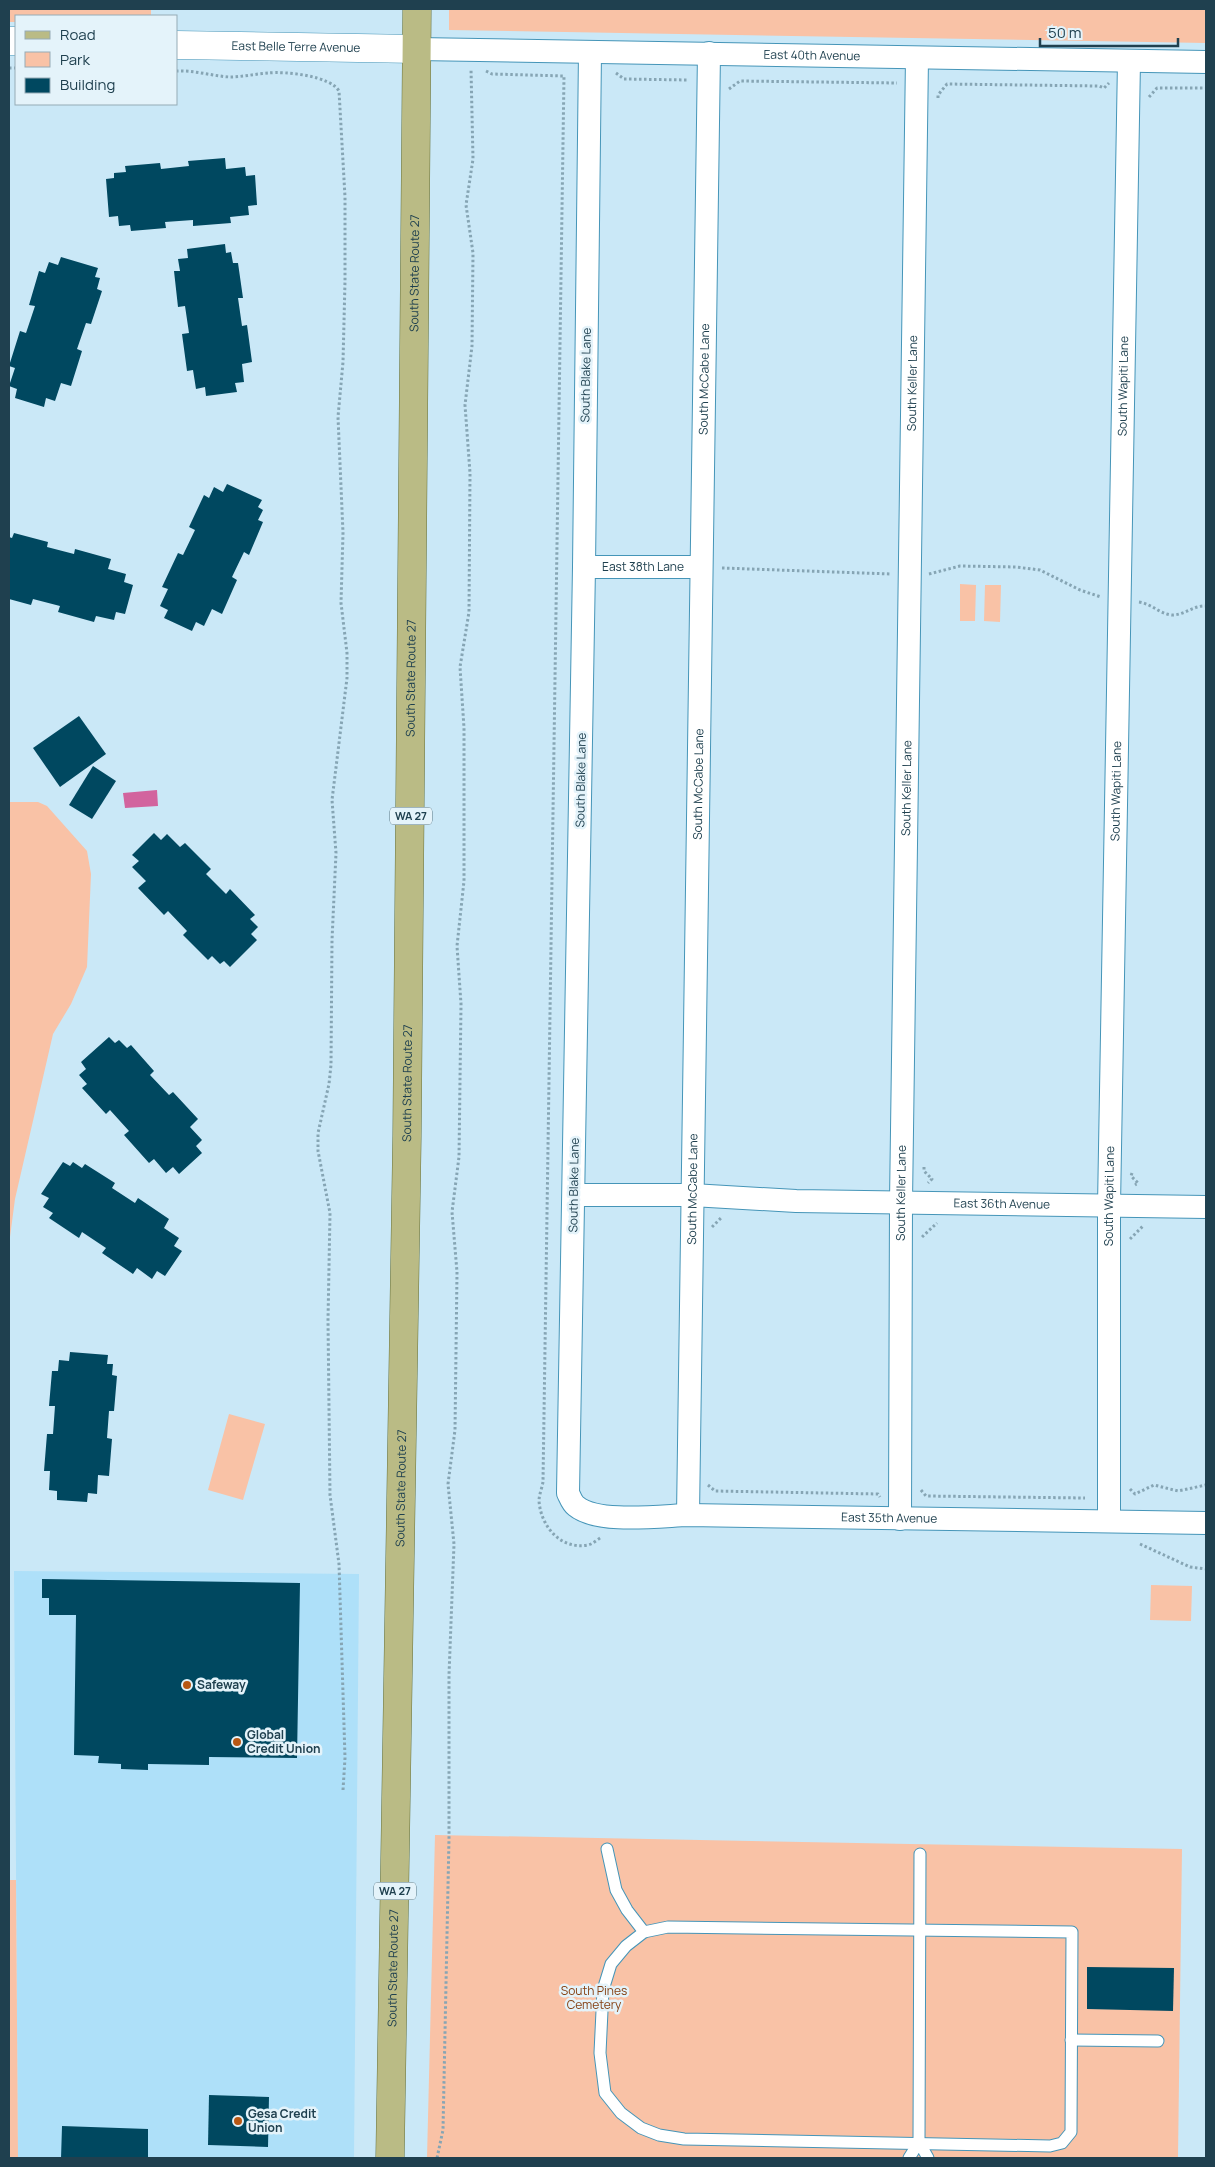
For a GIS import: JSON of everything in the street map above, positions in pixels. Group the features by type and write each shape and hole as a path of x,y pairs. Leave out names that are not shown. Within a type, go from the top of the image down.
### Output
{"main road":[{"name":"South State Route 27","path":"390,2158 407,1136 417,9"}],"street":[{"name":"East Belle Terre Avenue","path":"178,45 416,50"},
{"name":"East 40th Avenue","path":"416,50 1206,62"},
{"name":"South Blake Lane","path":"575,1506 568,1493 584,567 590,52"},
{"name":"South McCabe Lane","path":"688,1515 692,1195 710,567 709,53"},
{"name":"South Keller Lane","path":"900,1519 901,1202 920,574 917,58"},
{"name":"South Wapiti Lane","path":"1110,1522 1109,1206 1129,61"},
{"name":"East 38th Lane","path":"584,567 710,567"},
{"name":"East 36th Avenue","path":"574,1195 692,1195 796,1201 1206,1207"},
{"name":"East 35th Avenue","path":"575,1506 593,1515 608,1517 688,1515 1206,1523"}],"lane":[{"path":"607,1849 616,1890 627,1910 644,1932"},
{"path":"909,2158 918,2142 920,1854"},
{"path":"668,1927 1072,1932 1071,2132 1062,2143 1050,2146 684,2139 659,2136 641,2128 622,2113 605,2092 600,2053 603,1990 611,1964 626,1946 644,1932 668,1927"},
{"path":"1071,2040 1158,2041"},
{"path":"918,2142 928,2158"}],"path":[{"path":"437,2158 443,2130 449,1838 449,1675 454,1544 448,1484 455,1430 457,1272 452,1212 460,1157 461,1004 457,946 464,881 464,728 460,667 469,612 470,473 465,405 472,346 473,253 466,205 473,159 471,66 477,66"},
{"path":"484,70 492,74 564,76 544,1472 539,1500 542,1519 551,1534 568,1544 589,1545 602,1536 608,1535"},
{"path":"178,71 230,77 269,72 288,73 326,81 336,85 339,91 345,197 345,281 343,362 338,417 343,533 341,603 347,653 347,678 332,800 336,853 332,940 331,1065 329,1084 318,1133 318,1151 330,1213 328,1320 330,1495 340,1574 345,1758 343,1790"},
{"path":"616,73 624,79 687,81 691,77"},
{"path":"728,91 740,81 897,84 904,78"},
{"path":"938,105 938,95 947,84 1100,86 1104,88 1111,81"},
{"path":"920,574 930,564"},
{"path":"710,567 920,574 960,566 1016,567 1040,570 1096,596 1120,601 1142,602 1162,614 1174,615 1185,613 1200,606 1206,606"},
{"path":"710,567 720,578"},
{"path":"920,574 930,584"},
{"path":"924,1161 924,1171 932,1179 927,1184"},
{"path":"710,1228 724,1214"},
{"path":"922,1245 922,1236 941,1220"},
{"path":"1130,1247 1130,1237 1146,1224"},
{"path":"1125,1484 1135,1494 1154,1485 1178,1491 1206,1485"},
{"path":"708,1485 715,1491 878,1494 882,1500"},
{"path":"918,1487 926,1496 1085,1498"},
{"path":"1136,1544 1144,1544 1160,1555 1190,1567 1206,1569"}],"shaded area":[{"path":"157,790 158,806 125,808 123,793"},
{"path":"14,1571 359,1574 354,2158 18,2158"}],"green space":[{"path":"9,9 151,9 151,15 15,15 15,22 9,22"},
{"path":"449,9 1206,9 1206,43 449,30"},
{"path":"960,584 976,585 975,621 960,621"},
{"path":"985,585 1001,585 1000,622 984,621"},
{"path":"9,802 38,802 47,806 87,851 91,874 87,967 71,1004 53,1034 15,1199 10,1237 9,1267"},
{"path":"229,1414 265,1424 243,1500 208,1490"},
{"path":"1151,1585 1192,1586 1191,1621 1150,1620"},
{"name":"South Pines Cemetery","path":"435,1835 1182,1849 1178,2158 427,2158"},
{"path":"9,1880 16,1880 18,2158 9,2158"}],"building":[{"path":"225,158 226,169 245,167 246,176 255,175 257,205 248,206 249,215 230,217 231,223 193,226 193,220 165,222 166,228 131,231 130,225 119,226 118,216 109,217 106,179 114,178 114,173 126,172 125,166 160,163 161,169 189,166 188,161"},
{"path":"225,244 226,253 231,252 233,263 238,263 243,298 238,298 242,326 247,325 252,362 242,364 244,382 235,383 237,392 206,396 205,387 196,389 193,370 187,371 182,334 189,333 185,306 178,307 174,271 180,271 178,259 188,258 187,249"},
{"path":"61,257 98,268 95,277 100,278 97,289 102,291 91,324 86,323 77,349 82,351 71,386 61,383 55,401 46,398 44,407 15,398 17,389 9,386 15,368 9,366 20,331 26,333 35,306 29,305 39,271 45,273 49,262 58,265"},
{"path":"227,484 262,500 258,507 263,510 258,520 263,522 249,555 244,552 232,577 237,580 222,614 212,609 204,626 196,622 192,631 164,618 168,610 160,606 168,589 162,587 178,553 183,555 195,530 189,527 204,495 209,498 214,487 223,492"},
{"path":"14,533 48,542 47,547 74,554 75,549 111,559 108,569 126,574 124,582 133,585 125,614 116,612 114,620 96,616 94,622 58,612 60,606 33,599 31,605 9,599 9,537 12,538"},
{"path":"79,716 106,754 60,787 33,748"},
{"path":"93,766 116,781 92,819 69,805"},
{"path":"154,833 161,840 167,834 180,847 185,843 211,869 206,874 226,894 230,889 255,915 250,919 258,927 251,934 257,940 230,967 224,961 220,964 212,956 208,960 183,935 187,931 168,911 164,915 138,888 146,881 132,867 139,861 132,855"},
{"path":"109,1037 115,1043 119,1040 127,1048 131,1045 154,1071 150,1075 169,1095 173,1092 198,1119 190,1127 202,1140 196,1146 202,1153 179,1174 173,1167 166,1173 154,1159 149,1163 124,1135 129,1131 110,1110 106,1114 82,1088 87,1084 79,1075 86,1069 81,1062"},
{"path":"63,1162 70,1166 73,1162 82,1168 85,1164 115,1183 112,1188 135,1203 138,1198 169,1219 164,1228 179,1238 174,1246 182,1251 165,1276 157,1271 152,1279 137,1268 133,1274 102,1253 106,1248 82,1232 79,1238 49,1218 53,1213 43,1207 49,1198 41,1194"},
{"path":"70,1352 108,1355 107,1364 113,1364 112,1375 117,1376 114,1411 109,1411 107,1438 112,1439 109,1476 98,1475 97,1494 88,1493 87,1502 57,1500 57,1491 49,1490 50,1471 44,1471 47,1434 53,1434 55,1406 49,1406 52,1371 58,1371 59,1360 69,1361"},
{"name":"Safeway","path":"42,1579 300,1583 297,1758 209,1757 209,1765 148,1764 148,1770 121,1769 121,1764 98,1763 99,1756 74,1755 76,1615 49,1615 49,1598 42,1598"},
{"path":"1087,1967 1174,1968 1173,2011 1087,2009"},
{"name":"Gesa Credit Union","path":"209,2095 269,2097 268,2147 208,2145"},
{"path":"62,2126 148,2129 148,2158 61,2158"}],"place":[{"name":"Safeway","path":"187,1685"},
{"name":"Global Credit Union","path":"237,1742"},
{"name":"Gesa Credit Union","path":"238,2121"}]}
